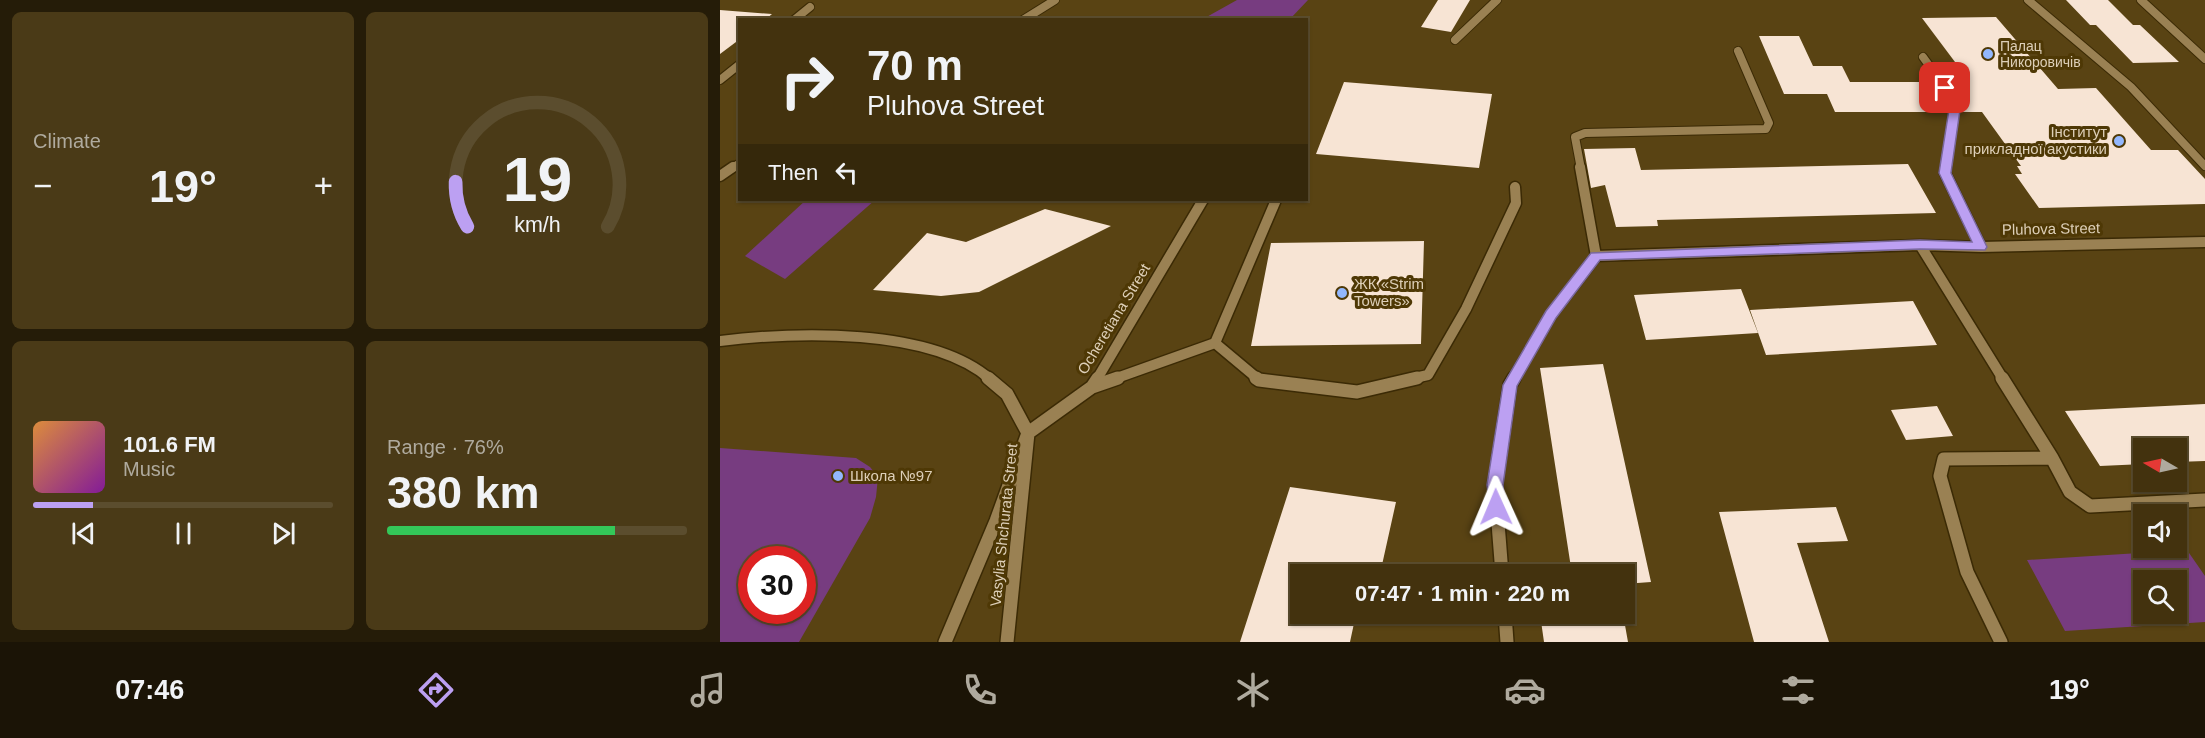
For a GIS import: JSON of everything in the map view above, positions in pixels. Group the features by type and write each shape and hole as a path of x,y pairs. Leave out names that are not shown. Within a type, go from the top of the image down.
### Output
{"street":[{"path":"1026,18 1055,0"},
{"path":"1455,40 1497,0"},
{"path":"2028,0 2131,87 2205,166"},
{"path":"2141,0 2205,59"},
{"path":"796,18 810,7"},
{"path":"1501,564 1495,485 1510,385 1551,315 1596,256 1575,137 1585,133 1766,129 1769,123 1738,51"},
{"path":"1923,57 1956,103 1945,173 1981,247"},
{"path":"720,80 738,66"},
{"path":"720,176 738,164"},
{"path":"1215,343 1259,380 1357,392 1428,375 1466,309 1516,203 1515,187"},
{"name":"Ocheretiana Street","path":"1028,433 1092,387 1202,201"},
{"path":"1092,387 1215,343 1276,201"},
{"name":"Pluhova Street","path":"1596,256 1920,245 1981,247 2205,242"},
{"path":"1920,245 2052,458 2070,492 2090,506 2205,500"},
{"name":"Vasylia Shchurata Street","path":"720,341 762,336 858,337 938,350 978,369 1007,394 1028,433 1007,642"},
{"path":"945,642 996,521 1028,433"},
{"path":"2001,642 1967,572 1940,476 1944,459 2052,458"},
{"path":"1506,624 1507,642"}],"shaded area":[{"path":"1237,0 1308,0 1291,18 1205,18"},
{"path":"805,201 874,201 785,279 745,256"},
{"path":"720,448 856,458 870,467 878,477 876,497 870,518 816,612 816,546 738,546 738,624 809,624 799,642 720,642"},
{"path":"2187,550 2205,576 2205,622 2187,623 2187,570 2133,570 2133,624 2174,624 2065,631 2027,560 2133,553 2133,558 2187,558"}],"building":[{"path":"1438,0 1470,0 1451,32 1421,27"},
{"path":"2066,0 2108,0 2133,25 2140,25 2179,62 2133,63 2096,25 2090,25"},
{"path":"720,10 772,14 767,18 738,18 738,40 720,54"},
{"path":"1996,17 2058,89 2096,88 2151,150 2178,150 2205,179 2205,204 2039,208 2015,174 2022,174 2017,166 2021,166 1982,112 1961,112 1962,100 1949,82 1970,82 1922,18"},
{"path":"1759,36 1799,36 1813,66 1842,66 1850,82 1933,82 1949,105 1948,112 1835,112 1827,94 1784,94"},
{"path":"1344,82 1492,94 1479,168 1316,154"},
{"path":"1635,148 1641,170 1908,164 1936,213 1657,220 1658,226 1616,227 1605,185 1591,188 1584,149"},
{"path":"1045,209 1111,226 979,292 941,296 873,290 927,233 966,242"},
{"name":"ЖК «Strim Towers»","path":"1424,241 1421,344 1251,346 1271,243"},
{"path":"1741,289 1758,333 1646,340 1634,295"},
{"path":"1913,301 1937,345 1766,355 1750,310"},
{"path":"1603,364 1651,582 1635,583 1635,564 1570,564 1540,368"},
{"path":"2205,404 2205,461 2187,462 2187,438 2133,438 2133,464 2100,466 2065,411"},
{"path":"1937,406 1953,436 1906,440 1891,410"},
{"path":"1290,487 1396,502 1382,564 1290,564 1290,624 1354,624 1350,642 1240,642"},
{"path":"1836,507 1848,541 1797,543 1829,642 1754,642 1719,512"},
{"path":"1541,624 1625,624 1628,642 1544,642"}],"place":[{"name":"Палац Никоровичів","path":"1988,54"},
{"name":"Інститут прикладної акустики","path":"2119,141"},
{"name":"ЖК «Strim Towers»","path":"1342,293"},
{"name":"Школа №97","path":"838,476"}],"route":[{"path":"1496,507 1495,485 1510,385 1551,315 1596,256 1920,245 1981,247 1945,173 1956,103 1945,88"}]}
